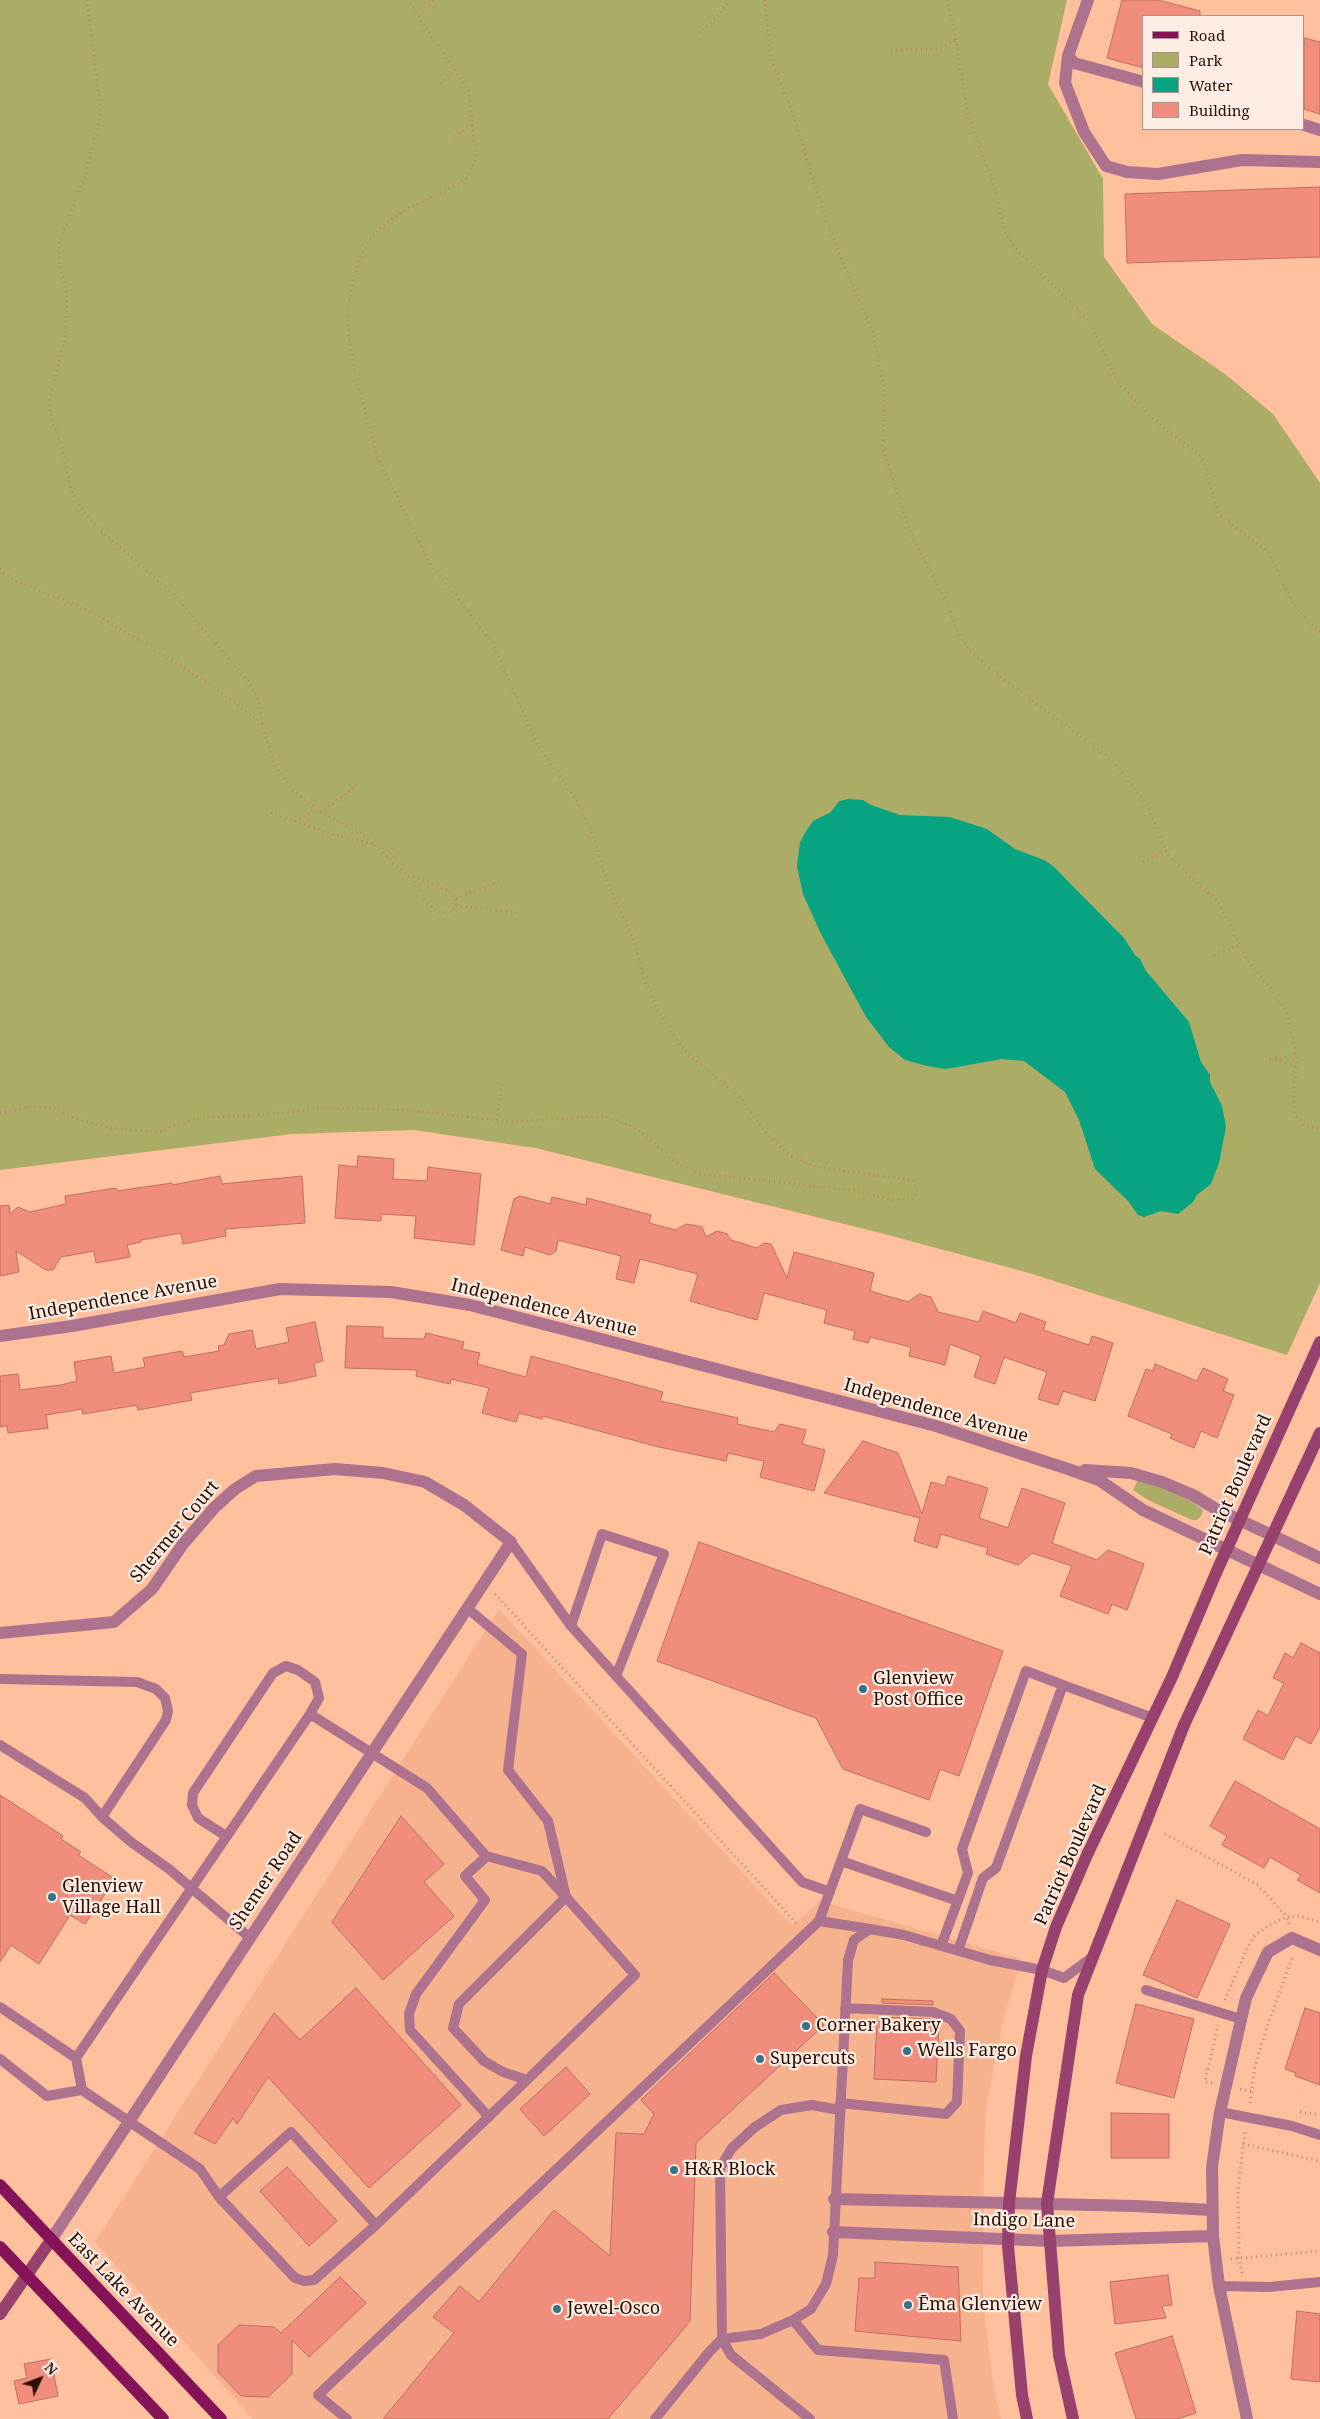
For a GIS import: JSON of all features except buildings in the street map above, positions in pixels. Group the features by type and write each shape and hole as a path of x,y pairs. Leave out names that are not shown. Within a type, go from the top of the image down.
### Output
{"main road":[{"name":"Patriot Boulevard","path":"1026,2419 1022,2395 1008,2239 1009,2203 1026,2056 1042,1970 1056,1927 1079,1873 1153,1718 1320,1342"},
{"path":"1073,2419 1059,2355 1047,2204 1078,1995 1184,1725 1320,1434"},
{"name":"East Lake Avenue","path":"0,2185 221,2419"},
{"path":"0,2314 25,2275 51,2240"},
{"path":"0,2247 163,2419"}],"street":[{"path":"1088,0 1068,56 1064,83 1084,132 1106,166 1127,172 1158,174 1242,160 1320,162"},
{"path":"1068,56 1074,63 1142,81"},
{"path":"1305,126 1320,130"},
{"name":"Independence Avenue","path":"0,1336 72,1326 280,1289 391,1292 470,1305 936,1426 1068,1469 1099,1480 1143,1510 1320,1594"},
{"name":"Shermer Court","path":"0,1633 114,1622 152,1589 183,1544 214,1508 235,1489 256,1476 335,1469 382,1473 425,1482 464,1505 511,1542"},
{"name":"Independence Avenue","path":"1068,1469 1145,1476 1193,1495 1240,1520 1320,1558"},
{"name":"Shemer Road","path":"51,2240 127,2121 511,1542"},
{"path":"1247,2419 1219,2286 1213,2236 1212,2167 1220,2112 1246,1998 1268,1952 1292,1938 1320,1950"},
{"name":"Indigo Lane","path":"834,2199 1212,2210"},
{"name":"Indigo Lane","path":"834,2232 1050,2241 1213,2236"}],"lane":[{"path":"570,1626 602,1534 664,1554 616,1676"},
{"path":"511,1542 570,1626 802,1882 830,1892"},
{"path":"467,1608 522,1654 508,1770 548,1821 566,1897"},
{"path":"82,2090 76,2058 320,1698 315,1682 298,1670 286,1666 273,1673 193,1793 192,1805 198,1818 226,1836"},
{"path":"941,1946 968,1873 962,1849 1026,1671 1153,1718"},
{"path":"0,1679 137,1682 156,1688 165,1698 168,1711 166,1720 102,1817"},
{"path":"958,1950 983,1878 996,1868 1063,1685"},
{"path":"0,2059 47,2096 82,2090 200,2169 219,2197 295,2278 314,2280 376,2225 635,1975 542,1871 486,1856 427,1788 370,1754 310,1714"},
{"path":"0,1745 85,1798 102,1817 249,1937"},
{"path":"347,2419 318,2395 819,1921 860,1809 926,1832"},
{"path":"486,1856 465,1876 486,1900 416,1994 409,2014 410,2030 489,2117"},
{"path":"841,1861 958,1901"},
{"path":"968,1873 983,1878"},
{"path":"527,2080 504,2072 484,2061 453,2028 454,2017 459,2004 566,1897"},
{"path":"819,1921 904,1935 990,1960 1042,1970 1064,1978 1091,1958"},
{"path":"655,2419 710,2350 722,2339 761,2334 793,2320 811,2309 826,2284 833,2256 834,2199 848,1960 854,1940 870,1929"},
{"path":"1146,1990 1241,2018"},
{"path":"0,2007 76,2058"},
{"path":"810,2419 732,2356 722,2339 720,2168 732,2148 755,2127 782,2110 812,2105 946,2114 957,2102 960,2031 951,2019 933,2012 846,2008"},
{"path":"1220,2112 1292,2126 1320,2134"},
{"path":"219,2197 291,2132 376,2225"},
{"path":"1219,2286 1269,2287 1320,2282"},
{"path":"793,2320 818,2350 944,2360 953,2419"}],"path":[{"path":"88,0 101,113 85,176 60,243 59,266 66,288 68,304 65,338 50,400 50,413 63,451 72,493 78,504 97,527 172,593 248,681 259,701 262,724 281,776 302,799 321,813 366,836 387,857 414,877 451,892 456,898 456,906 450,912 443,913 434,909 426,902 414,877"},
{"path":"0,1113 30,1107 54,1108 74,1118 109,1128 160,1132 181,1123 208,1117 246,1116 327,1108 406,1110 496,1120 530,1121 603,1116 629,1125 642,1133 679,1164 702,1174 858,1191 892,1200 912,1199 917,1194 917,1188 912,1180 816,1167 788,1155 764,1130 740,1097 689,1055 677,1041 647,986 634,940 608,883 596,844 582,810 538,746 492,643 429,562 378,458 354,370 349,339 348,306 354,275 367,244 390,219 467,178 476,158 469,93 408,0"},
{"path":"419,16 434,0"},
{"path":"699,34 719,15 729,0"},
{"path":"765,0 773,63 792,112 833,238 873,332 884,390 883,448 918,549 941,590 958,633 970,651 993,671 1098,749 1117,766 1147,806 1166,850 1176,865 1218,902 1249,963 1272,989 1287,1014 1296,1055 1293,1092 1296,1116 1304,1125 1320,1129"},
{"path":"947,0 956,40 968,115 996,191 1005,232 1013,246 1085,317 1118,383 1162,427 1197,453 1207,469 1218,513 1268,552 1293,604 1320,633"},
{"path":"891,50 936,49 956,40"},
{"path":"441,84 454,69"},
{"path":"454,136 473,124"},
{"path":"0,569 14,580 89,611 146,644 213,686 262,724"},
{"path":"321,813 360,782"},
{"path":"295,821 317,810"},
{"path":"270,813 357,842 374,844"},
{"path":"387,857 396,847"},
{"path":"1143,862 1166,850"},
{"path":"456,898 499,882"},
{"path":"456,906 520,913"},
{"path":"1214,954 1240,945"},
{"path":"1270,1059 1296,1055"},
{"path":"1276,1058 1296,1067"},
{"path":"496,1120 502,1080"},
{"path":"484,1582 806,1934"},
{"path":"1165,1834 1258,1885 1287,1918 1292,1938 1294,1954 1255,2066 1250,2103 1246,2117 1238,2191 1239,2258 1244,2286"},
{"path":"1287,1918 1299,1916 1320,1922"},
{"path":"1250,2103 1258,2104"},
{"path":"1294,2110 1320,2115"},
{"path":"1244,2144 1320,2161"},
{"path":"1216,2260 1320,2252"}],"shaded area":[{"path":"499,1609 792,1926 820,1901 1022,1959 1004,2018 987,2101 984,2151 983,2300 993,2383 1001,2419 253,2419 95,2242"}],"green space":[{"path":"0,0 1067,0 1048,84 1103,179 1104,257 1152,324 1225,374 1273,414 1320,483 1320,1283 1287,1355 1029,1273 877,1232 535,1148 414,1130 292,1134 0,1170"},
{"path":"1138,1480 1154,1484 1190,1500 1203,1510 1201,1516 1197,1520 1192,1520 1148,1500 1133,1490"}],"water":[{"path":"849,799 863,800 871,805 900,815 950,817 987,829 1015,849 1044,860 1053,866 1124,938 1135,955 1140,959 1146,971 1189,1022 1201,1062 1210,1075 1210,1082 1222,1106 1226,1127 1219,1163 1211,1184 1197,1195 1193,1202 1178,1214 1161,1211 1144,1217 1138,1215 1128,1201 1095,1169 1079,1120 1065,1092 1024,1061 1002,1059 946,1069 905,1060 889,1047 866,1017 821,934 803,894 797,866 800,842 813,821 831,812 839,801"}],"place":[{"name":"Glenview Post Office","path":"863,1689"},
{"name":"Glenview Village Hall","path":"52,1897"},
{"name":"Corner Bakery","path":"806,2026"},
{"name":"Wells Fargo","path":"907,2051"},
{"name":"Supercuts","path":"760,2059"},
{"name":"H&R Block","path":"674,2170"},
{"name":"Ēma Glenview","path":"908,2305"},
{"name":"Jewel-Osco","path":"557,2309"}]}
